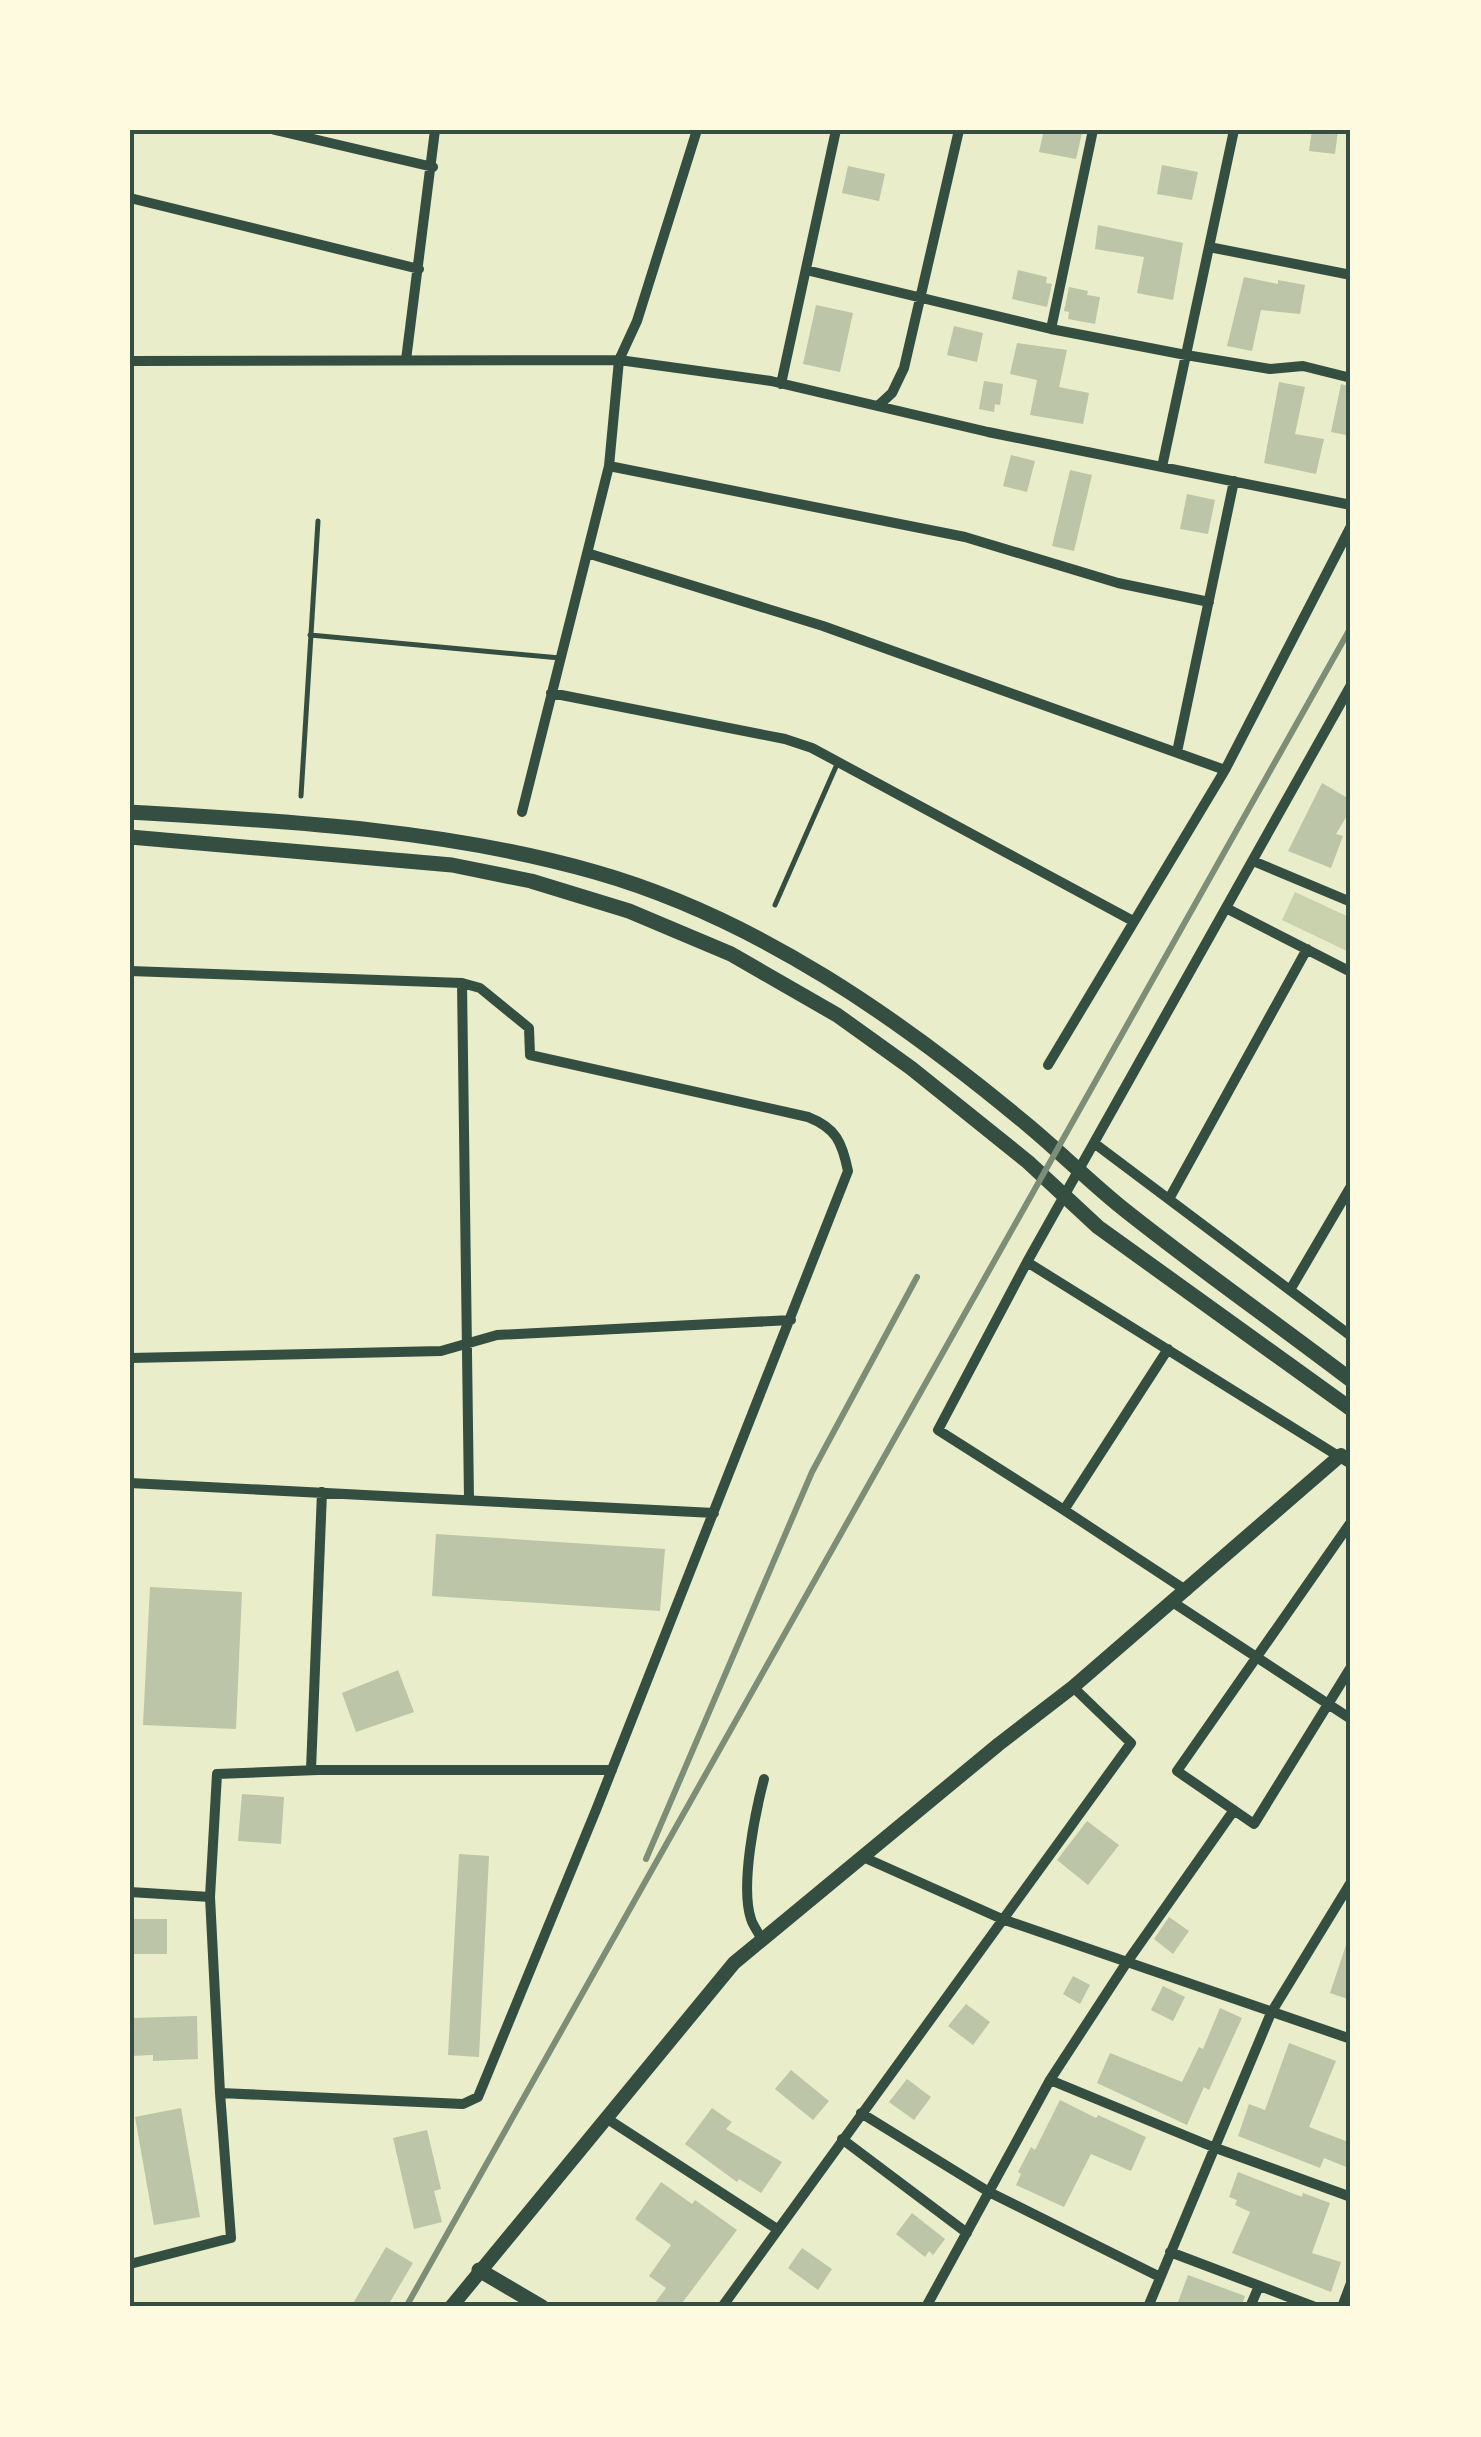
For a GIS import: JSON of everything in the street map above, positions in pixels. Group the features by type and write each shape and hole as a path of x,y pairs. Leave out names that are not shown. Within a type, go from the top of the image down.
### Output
{"main road":[{"path":"130,812 362,830 472,844 597,872 675,900 758,940 849,991 924,1042 1181,1254 1351,1380"},
{"path":"130,837 452,865 532,881 629,911 731,954 837,1015 963,1108 1112,1236 1351,1409"},
{"path":"479,2270 542,2307"}],"street":[{"path":"274,130 433,167"},
{"path":"406,360 435,130"},
{"path":"522,812 610,466 619,360 637,320 697,130"},
{"path":"781,384 836,130"},
{"path":"878,405 892,393 904,368 959,130"},
{"path":"1051,328 1093,130"},
{"path":"1162,467 1234,130"},
{"path":"130,198 418,269"},
{"path":"1210,247 1351,276"},
{"path":"806,270 1051,328 1186,355 1270,369 1302,366 1351,378"},
{"path":"130,361 619,360 781,384 988,432 1351,505"},
{"path":"610,466 964,537 1118,583 1209,602"},
{"path":"1176,752 1234,481"},
{"path":"1048,1065 1225,770 1351,526"},
{"path":"587,553 823,626 1225,770"},
{"path":"1187,1592 938,1430 1026,1262 1351,685"},
{"path":"551,693 812,748 1133,920"},
{"path":"1252,861 1351,902"},
{"path":"1226,908 1351,972"},
{"path":"1169,1200 1307,950"},
{"path":"130,971 462,983 480,988 529,1028 530,1055 808,1116 830,1125 842,1143 848,1171 612,1770 478,2097 463,2104 220,2093"},
{"path":"462,983 469,1499"},
{"path":"1094,1144 1351,1336"},
{"path":"1290,1290 1351,1186"},
{"path":"451,2307 734,1963 1346,1459 1026,1262"},
{"path":"130,1358 441,1351 497,1335 791,1320"},
{"path":"1064,1510 1168,1349"},
{"path":"130,1483 714,1514"},
{"path":"311,1770 322,1492"},
{"path":"1351,1522 1177,1771 1254,1824 1351,1667"},
{"path":"1174,1603 1351,1719"},
{"path":"722,2307 1131,1743 1073,1687"},
{"path":"130,2264 231,2238 210,1897 217,1774 311,1770 612,1770"},
{"path":"762,1940 750,1919 748,1898 749,1858 764,1779"},
{"path":"926,2307 1050,2080 1234,1810"},
{"path":"862,1857 1002,1919 1351,2040"},
{"path":"1148,2307 1271,2013 1351,1882"},
{"path":"130,1892 210,1897"},
{"path":"1050,2080 1213,2148 1351,2197"},
{"path":"860,2113 989,2192 1160,2277"},
{"path":"606,2118 777,2230"},
{"path":"842,2138 966,2233"},
{"path":"1170,2252 1315,2307"},
{"path":"1342,2307 1351,2283"},
{"path":"1250,2307 1258,2286"}],"lane":[{"path":"301,796 318,521"},
{"path":"310,635 560,658"},
{"path":"775,905 838,762"}],"green space":[{"path":"1295,892 1351,918 1351,953 1282,920"}],"building":[{"path":"1044,130 1082,133 1076,159 1039,152"},
{"path":"1312,130 1338,130 1335,154 1309,151"},
{"path":"1162,165 1198,172 1192,200 1157,194"},
{"path":"848,166 885,174 879,201 842,193"},
{"path":"1098,225 1183,243 1173,300 1137,293 1144,257 1095,249"},
{"path":"1018,270 1047,277 1046,283 1052,284 1047,307 1012,299"},
{"path":"1244,277 1305,285 1300,314 1261,310 1252,351 1227,346"},
{"path":"1069,287 1100,297 1095,324 1068,319 1069,312 1064,311"},
{"path":"816,305 853,313 840,372 803,364"},
{"path":"954,326 983,333 977,362 947,355"},
{"path":"1017,343 1067,350 1059,387 1089,393 1083,424 1030,415 1037,380 1010,374"},
{"path":"984,381 1003,384 1000,405 995,404 994,412 979,409"},
{"path":"1279,382 1305,387 1295,434 1324,439 1316,474 1264,463"},
{"path":"1341,384 1351,387 1351,436 1331,432"},
{"path":"1011,455 1035,461 1027,492 1003,486"},
{"path":"1070,470 1092,475 1074,551 1052,546"},
{"path":"1187,494 1215,500 1208,534 1180,529"},
{"path":"1322,783 1351,800 1351,809 1336,834 1343,836 1331,868 1288,851"},
{"path":"436,1534 665,1549 660,1611 432,1596"},
{"path":"150,1587 242,1592 236,1729 143,1725"},
{"path":"398,1670 414,1712 356,1732 342,1693"},
{"path":"242,1794 284,1797 281,1844 238,1841"},
{"path":"1087,1821 1119,1845 1088,1885 1057,1860"},
{"path":"459,1854 489,1856 479,2057 448,2055"},
{"path":"1169,1917 1189,1931 1173,1954 1154,1939"},
{"path":"134,1919 167,1919 167,1954 133,1954"},
{"path":"1351,1939 1351,2000 1330,1993"},
{"path":"1073,1976 1090,1985 1080,2004 1063,1994"},
{"path":"1163,1986 1185,1997 1173,2021 1151,2010"},
{"path":"966,2004 990,2022 973,2045 948,2026"},
{"path":"1220,2008 1242,2018 1209,2090 1204,2087 1187,2125 1097,2083 1110,2053 1182,2082 1199,2047 1203,2049"},
{"path":"197,2016 198,2059 153,2061 153,2055 130,2056 132,2018"},
{"path":"1289,2043 1336,2061 1309,2127 1351,2143 1351,2169 1324,2158 1320,2168 1238,2136 1249,2104 1265,2110"},
{"path":"791,2070 829,2101 813,2120 775,2089"},
{"path":"907,2079 931,2097 914,2120 889,2102"},
{"path":"1060,2100 1146,2137 1131,2171 1091,2154 1064,2207 1016,2185 1021,2174 1018,2172 1031,2147 1035,2150"},
{"path":"181,2108 200,2217 154,2225 135,2117"},
{"path":"712,2108 732,2122 726,2129 782,2162 761,2193 739,2179 737,2182 685,2144"},
{"path":"427,2130 441,2189 434,2191 442,2222 414,2229 393,2138"},
{"path":"1238,2172 1302,2197 1303,2193 1330,2203 1312,2253 1341,2262 1331,2292 1232,2253 1250,2212 1235,2205 1237,2200 1229,2197"},
{"path":"661,2182 737,2230 679,2307 652,2307 666,2288 649,2276 671,2245 635,2219"},
{"path":"912,2213 945,2239 933,2255 929,2251 925,2257 896,2234"},
{"path":"386,2247 413,2263 387,2307 351,2307"},
{"path":"802,2248 832,2269 818,2290 788,2268"},
{"path":"1188,2275 1245,2296 1241,2307 1192,2307 1178,2302"}],"railway":[{"path":"406,2307 1351,627"},
{"path":"646,1859 812,1472 917,1277"}]}
